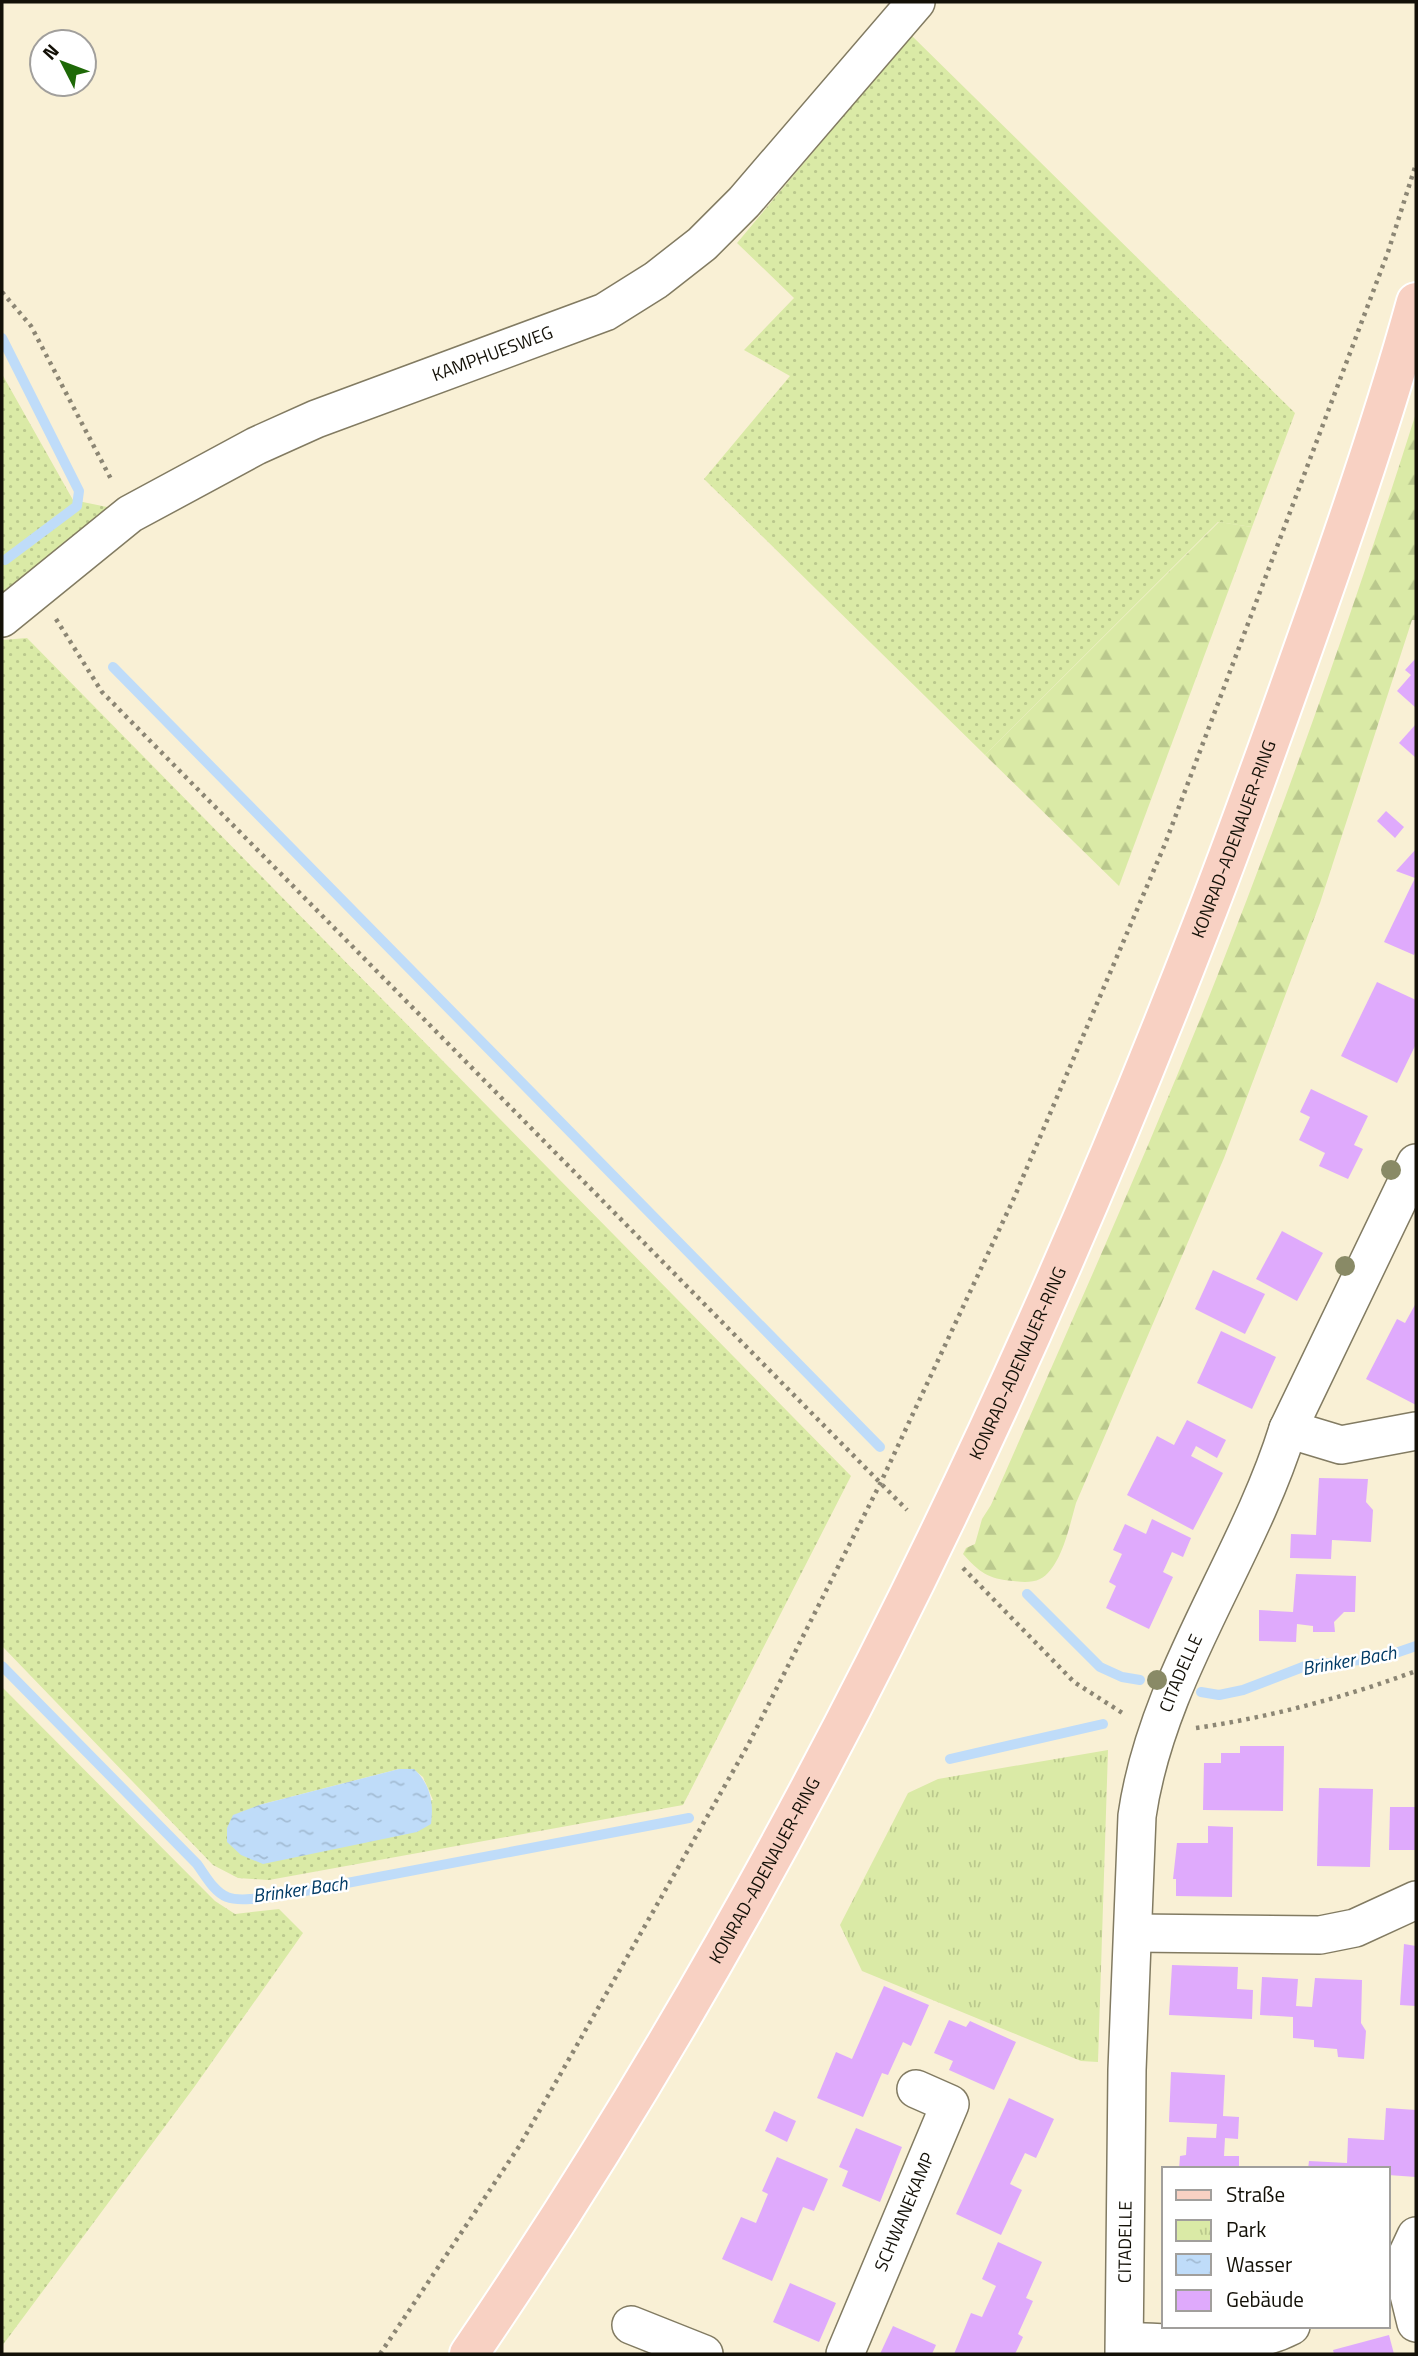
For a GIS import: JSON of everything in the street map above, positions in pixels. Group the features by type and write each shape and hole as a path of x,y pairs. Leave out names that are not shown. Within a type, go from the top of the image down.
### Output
{"main road":[{"name":"KONRAD-ADENAUER-RING","path":"470,2354 604,2148 743,1913 894,1625 1010,1384 1102,1176 1222,874 1346,527 1416,302"}],"street":[{"name":"KAMPHUESWEG","path":"2,618 130,514 256,446 316,419 605,312 656,280 702,244 744,202 916,2"},
{"name":"CITADELLE","path":"1287,2328 1276,2334 1234,2343 1124,2347 1127,2070 1137,1816 1142,1780 1158,1728 1212,1602 1275,1471 1288,1429 1416,1163"},
{"path":"1288,1429 1341,1445 1416,1431"},
{"path":"1134,1933 1321,1935 1355,1928 1416,1900"},
{"name":"SCHWANEKAMP","path":"845,2354 950,2104 916,2090"},
{"path":"1402,2258 1416,2323"},
{"path":"631,2325 704,2354"}],"path":[{"path":"380,2354 520,2144 748,1745 881,1482 1014,1198 1165,844 1355,342 1416,164"},
{"path":"2,292 31,326 130,514"},
{"path":"37,589 102,692 912,1516"},
{"path":"960,1565 1074,1682 1122,1713 1170,1731 1230,1723 1320,1701 1416,1671"}],"green space":[{"path":"911,35 1295,413 1252,527 1218,522 985,755 704,479 790,376 744,350 794,298 737,243"},
{"path":"2,374 73,500 117,509 2,611"},
{"path":"1416,413 1416,620 1412,620 1320,903 1224,1158 1076,1503 1059,1556 1047,1574 1037,1580 1019,1582 990,1576 979,1570 963,1554 966,1548 975,1544 982,1519 991,1505 1108,1238 1220,969 1323,692"},
{"path":"1219,522 1252,527 1119,886 985,755"},
{"path":"27,638 851,1476 683,1805 269,1880 238,1878 213,1865 2,1646 2,640","holes":["399,1769 413,1769 423,1777 433,1800 259,1805"]},
{"path":"2,1687 215,1901 235,1914 279,1909 303,1933 195,2086 2,2346"},
{"path":"1108,1750 1098,2062 1081,2061 862,1971 840,1925 908,1793 938,1779"}],"water":[{"path":"399,1769 414,1769 430,1794 431,1824 417,1832 263,1864 241,1855 227,1842 227,1828 233,1815 259,1805"}],"building":[{"path":"1416,658 1416,708 1397,691 1411,675 1405,670"},
{"path":"1416,724 1416,758 1399,743"},
{"path":"1386,811 1404,827 1395,838 1377,821"},
{"path":"1416,849 1414,955 1384,942 1415,878 1396,871"},
{"path":"1377,982 1416,1000 1416,1044 1397,1083 1341,1056"},
{"path":"1311,1089 1368,1116 1354,1145 1363,1149 1348,1179 1319,1166 1325,1153 1299,1140 1310,1117 1300,1112"},
{"path":"1282,1231 1323,1253 1297,1301 1256,1279"},
{"path":"1213,1270 1265,1294 1245,1334 1195,1309"},
{"path":"1416,1303 1416,1405 1366,1379 1397,1319 1405,1323"},
{"path":"1221,1331 1276,1357 1252,1409 1197,1383"},
{"path":"1187,1420 1226,1440 1217,1458 1196,1446 1191,1456 1223,1473 1193,1530 1127,1495 1157,1436 1174,1445"},
{"path":"1319,1478 1368,1479 1366,1502 1373,1510 1371,1542 1332,1540 1331,1559 1290,1558 1291,1534 1316,1535"},
{"path":"1152,1519 1191,1538 1183,1557 1172,1552 1163,1572 1173,1577 1149,1629 1106,1608 1116,1586 1109,1582 1122,1554 1113,1550 1125,1524 1146,1534"},
{"path":"1296,1574 1356,1576 1355,1612 1344,1612 1334,1622 1335,1632 1313,1632 1313,1626 1297,1624 1296,1642 1259,1641 1259,1610 1293,1612"},
{"path":"1240,1746 1284,1746 1283,1811 1203,1810 1204,1763 1221,1763 1221,1753 1240,1753"},
{"path":"1319,1788 1373,1789 1370,1867 1317,1866"},
{"path":"1390,1807 1416,1807 1415,1850 1389,1850"},
{"path":"1208,1826 1233,1827 1232,1897 1176,1896 1176,1879 1173,1879 1177,1843 1208,1843"},
{"path":"1404,1944 1416,1946 1416,2006 1400,2005"},
{"path":"1172,1965 1238,1967 1237,1989 1253,1990 1252,2019 1169,2015"},
{"path":"1262,1977 1298,1979 1296,2006 1312,2007 1315,1978 1362,1980 1361,2023 1366,2031 1364,2059 1338,2057 1337,2049 1314,2047 1314,2040 1293,2038 1293,2017 1260,2015"},
{"path":"884,1986 929,2005 911,2046 903,2042 888,2075 882,2073 863,2117 817,2098 836,2052 852,2059"},
{"path":"949,2020 966,2027 970,2021 1016,2042 994,2090 949,2070 953,2061 934,2053"},
{"path":"1171,2072 1225,2075 1223,2116 1239,2117 1238,2139 1225,2138 1224,2156 1239,2156 1239,2167 1179,2167 1180,2156 1186,2155 1187,2137 1216,2138 1217,2124 1169,2122"},
{"path":"1009,2098 1054,2119 1036,2158 1025,2153 1010,2184 1022,2190 1001,2235 956,2214"},
{"path":"1386,2108 1416,2110 1416,2177 1390,2175 1390,2167 1308,2167 1309,2161 1347,2163 1348,2138 1384,2140"},
{"path":"774,2111 796,2121 787,2142 765,2131"},
{"path":"856,2128 902,2147 880,2202 842,2186 848,2171 839,2167"},
{"path":"777,2157 828,2179 814,2211 803,2207 772,2281 722,2259 741,2217 756,2223 768,2194 762,2191"},
{"path":"998,2242 1042,2262 1026,2298 1033,2301 1018,2334 1023,2337 1015,2354 954,2354 971,2313 982,2317 996,2286 982,2279"},
{"path":"790,2283 836,2303 819,2342 773,2322"},
{"path":"893,2326 936,2345 932,2354 880,2354"},
{"path":"1389,2335 1394,2354 1334,2354 1333,2350"}],"waterway":[{"path":"2,338 79,491 77,506 5,560"},
{"path":"113,667 880,1447"},
{"path":"1027,1594 1100,1667 1122,1677 1140,1680"},
{"name":"Brinker Bach","path":"1201,1692 1219,1695 1243,1690 1308,1665 1381,1658 1416,1646"},
{"name":"Brinker Bach","path":"2,1666 197,1864 214,1887 222,1895 233,1899 289,1894 689,1818"},
{"name":"Brinker Bach","path":"950,1759 1103,1724"}]}
